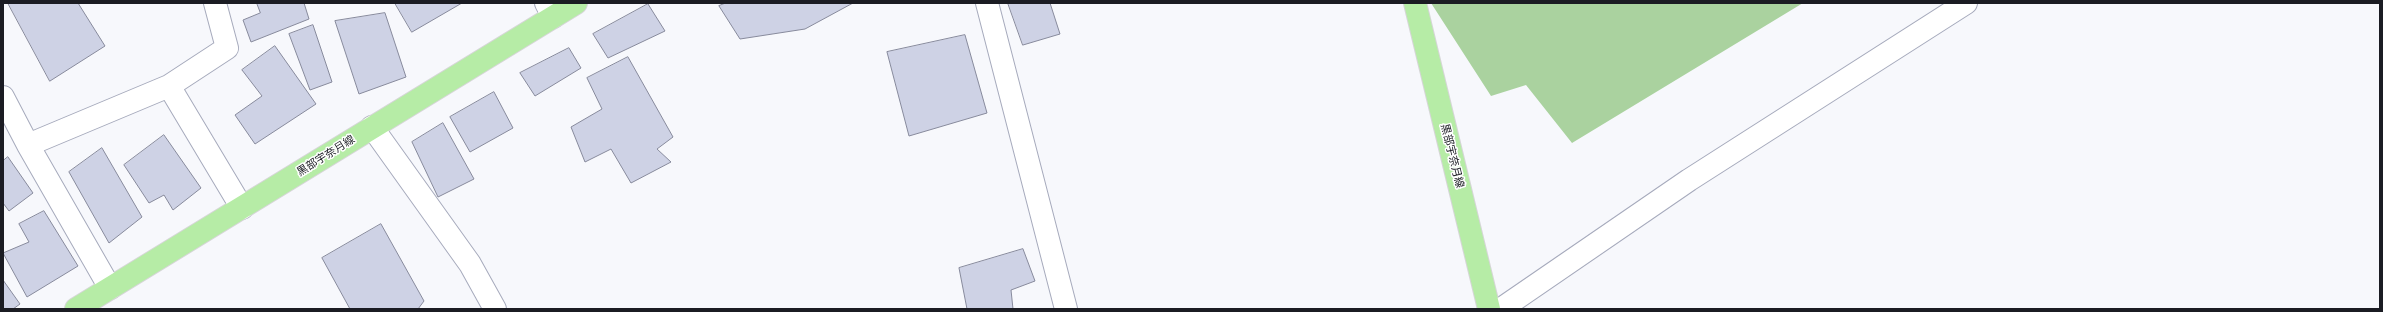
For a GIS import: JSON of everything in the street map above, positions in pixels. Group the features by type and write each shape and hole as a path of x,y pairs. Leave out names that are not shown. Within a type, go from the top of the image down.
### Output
{"main road":[{"name":"黒部宇奈月線","path":"76,309 372,127 549,10 576,3"},
{"name":"黒部宇奈月線","path":"1414,3 1489,309"}],"street":[{"path":"28,145 169,86 226,48 215,3"},
{"path":"987,3 1066,309"},
{"path":"1501,309 1689,180 1966,3"},
{"path":"169,86 242,208"},
{"path":"3,97 28,145 110,288"},
{"path":"372,127 470,264 495,309"}],"green space":[{"path":"1431,3 1803,3 1572,143 1526,85 1491,96"}],"building":[{"path":"8,3 78,3 105,46 50,81"},
{"path":"257,3 304,3 309,19 251,42 243,20 260,13"},
{"path":"395,3 462,3 412,32"},
{"path":"726,3 853,3 805,29 740,39 719,6"},
{"path":"1008,3 1050,3 1060,34 1023,45"},
{"path":"648,4 665,31 608,58 593,34"},
{"path":"385,13 406,77 359,94 335,21"},
{"path":"313,25 332,82 310,90 289,34"},
{"path":"965,35 987,113 909,136 887,52"},
{"path":"275,46 316,104 255,144 235,115 262,96 242,70"},
{"path":"569,48 581,68 535,96 520,73"},
{"path":"628,57 673,137 657,149 671,162 631,183 611,149 585,162 571,127 602,109 587,78"},
{"path":"494,92 513,128 470,152 450,117"},
{"path":"443,123 474,179 438,197 412,142"},
{"path":"164,135 201,188 173,210 164,195 149,203 124,165"},
{"path":"102,148 142,217 109,243 69,172"},
{"path":"8,157 33,193 9,211 3,203 3,161"},
{"path":"44,211 78,266 27,297 3,253 29,242 19,224"},
{"path":"381,224 424,301 418,309 350,309 322,258"},
{"path":"1023,249 1035,281 1011,290 1013,309 967,309 959,268"},
{"path":"3,280 20,304 13,309 3,309"}]}
